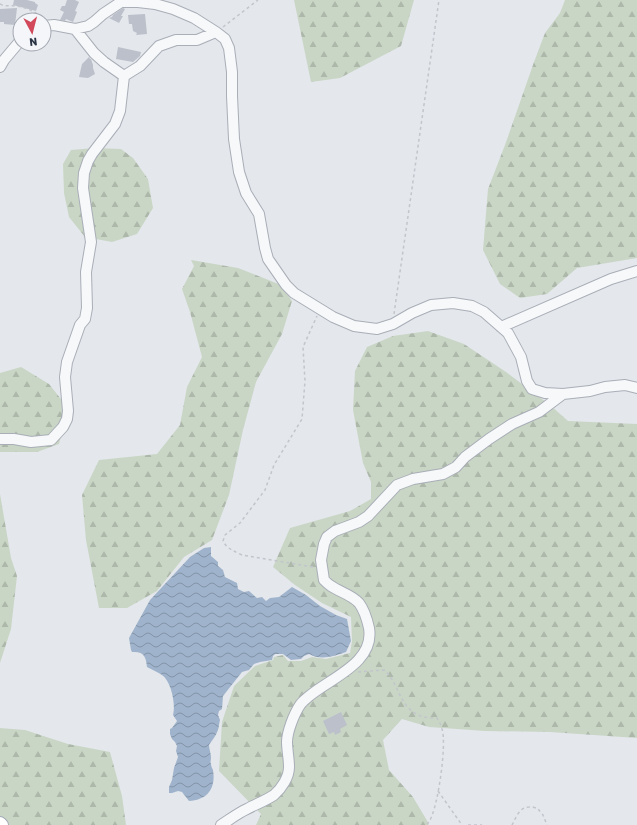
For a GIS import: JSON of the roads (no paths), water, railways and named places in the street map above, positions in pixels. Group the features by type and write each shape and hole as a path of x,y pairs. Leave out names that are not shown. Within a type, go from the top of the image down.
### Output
{"street":[{"path":"52,25 75,29 88,26 121,2 138,2 155,4 173,9 194,18 225,39 229,48 232,72 234,139 239,172 246,193 259,214 268,259 286,285 294,293 333,317 354,326 377,329 393,324 412,313 431,305 453,303 472,306 484,312 508,333 517,347 527,381 532,389 545,394 562,394 624,385 637,388"},
{"path":"75,29 94,53 124,76"},
{"path":"124,76 140,66 159,46 176,40 197,40 216,32"},
{"path":"0,67 12,50"},
{"path":"0,440 14,439 31,442 51,440 63,427 67,419 68,411 65,377 67,362 80,325 85,319 87,308 86,272 91,242 83,188 84,173 92,154 115,124 120,111 124,76"},
{"path":"501,327 611,279 637,271"},
{"path":"221,825 246,809 263,802 283,785 289,768 287,741 300,704 312,693 356,663 364,654 369,644 370,635 368,620 359,603 345,593 331,587 324,580 321,560 327,537 335,531 359,522 368,516 397,485 413,479 444,474 456,467 489,439 512,424 539,412 562,394"}],"water":[{"path":"211,547 211,556 218,562 218,566 223,570 225,577 237,583 238,589 244,592 249,591 257,598 262,597 266,601 270,598 279,597 292,587 306,595 320,606 347,619 351,641 346,652 337,655 318,657 309,654 301,659 291,660 283,654 275,654 272,660 254,664 249,670 242,672 223,696 222,709 219,711 218,715 220,720 218,730 209,745 211,766 214,776 212,787 206,795 196,800 189,801 182,792 178,791 169,793 169,787 178,757 176,751 177,746 170,734 170,729 177,721 173,715 174,705 170,687 162,675 147,667 144,655 132,652 129,638 150,600 190,557 204,548"}]}
